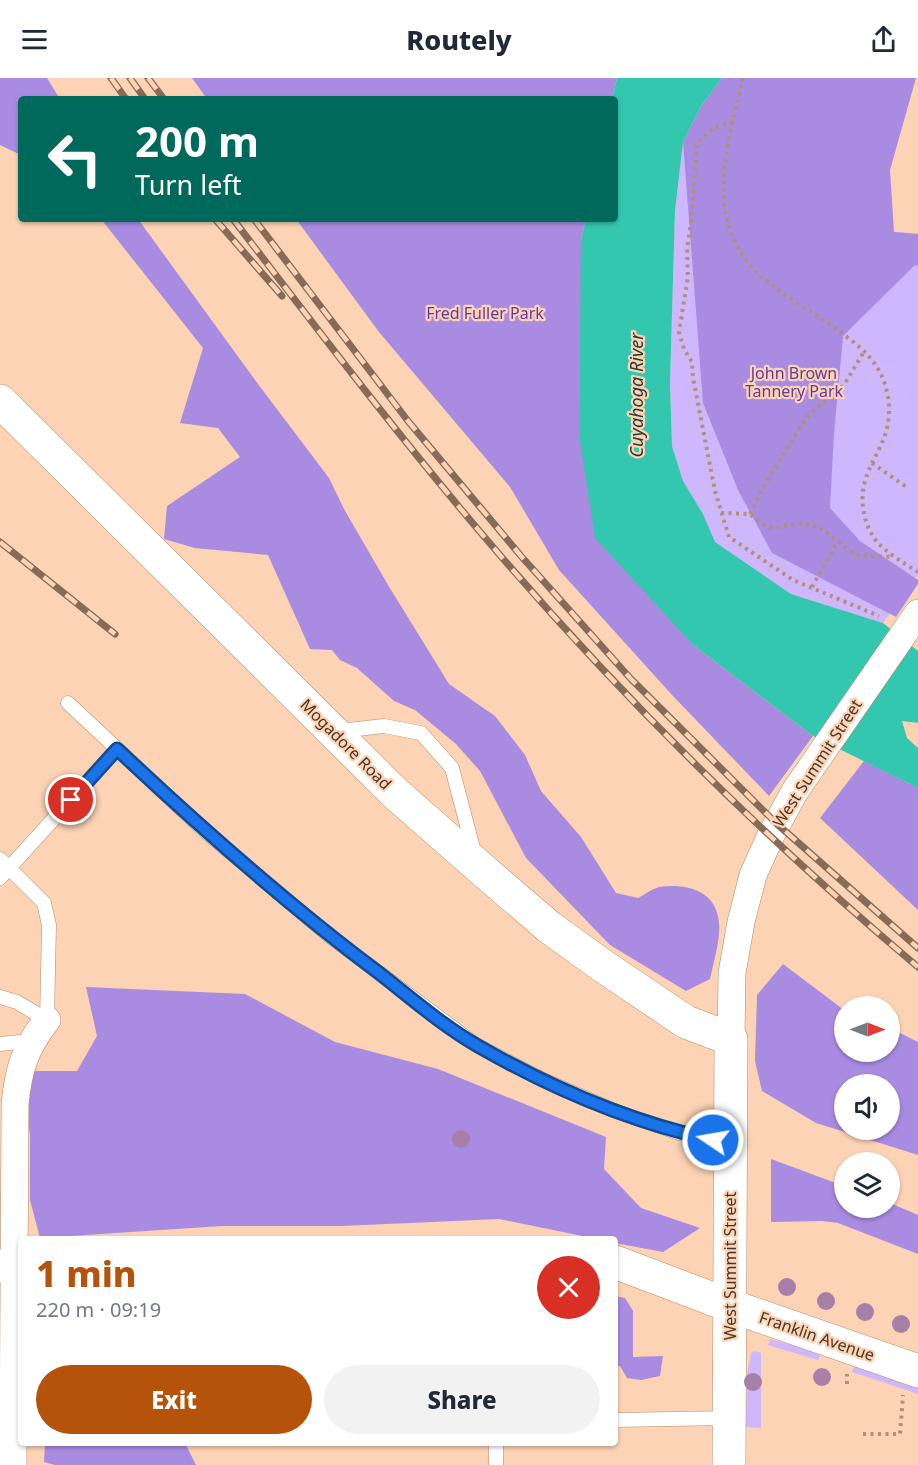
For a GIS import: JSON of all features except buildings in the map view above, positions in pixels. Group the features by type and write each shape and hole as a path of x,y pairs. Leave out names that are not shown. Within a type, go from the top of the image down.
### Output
{"street":[{"name":"Mogadore Road","path":"0,400 395,793 477,865 549,927 603,966 686,1022 730,1038"},
{"name":"West Summit Street","path":"729,1465 730,1038 732,973 741,922 753,875 795,790 915,618"},
{"path":"13,1465 11,1266 7,1155 17,1082 24,1058 47,1020"},
{"name":"Franklin Avenue","path":"618,1263 731,1306 910,1381"}],"lane":[{"path":"68,703 205,831 331,937 476,1046 543,1080 615,1111 679,1133 730,1144"},
{"path":"333,732 384,726 421,733 452,768 477,865"},
{"path":"0,878 5,863 117,749"},
{"path":"0,997 17,1002 47,1020 49,925 44,903 5,863"},
{"path":"0,1044 20,1042 30,1046"},
{"path":"618,1420 729,1418"},
{"path":"496,1446 496,1465"}],"path":[{"path":"743,78 727,152 723,195 724,211 733,241 751,266 776,288 865,350 880,373 888,399 889,415 886,429 865,480 863,493 866,521 879,544 894,557 918,572"},
{"path":"733,121 712,129 697,143 692,216 687,249 688,277 679,332 684,350 692,362 693,378 721,513 729,537 793,580 879,616"},
{"path":"750,514 798,430 810,414 844,385 865,350"},
{"path":"872,463 908,488"},
{"path":"721,513 750,514 765,526 773,528 801,524 812,525 820,528 856,555 894,557"},
{"path":"812,587 838,541"},
{"path":"863,1434 900,1434 910,1381"}],"green space":[{"path":"0,78 47,78 58,96 18,96 18,154 0,145"},
{"path":"192,78 617,78 613,96 205,96"},
{"name":"John Brown Tannery Park","path":"722,78 916,78 890,170 894,232 918,234 918,266 915,265 843,336 830,508 860,541 918,580 918,584 896,617 772,553 738,490 703,403 683,142 701,106"},
{"name":"John Brown Tannery Park","path":"683,142 823,224 918,234 918,575 883,623 791,594 714,542 703,514 683,481 672,446 670,383 675,211"},
{"path":"103,222 140,222 329,478 344,509 388,585 449,684 495,716 525,755 541,791 581,837 616,893 638,898 659,887 680,886 707,896 713,903 719,923 719,936 710,979 686,991 610,945 526,858 480,771 456,744 415,710 394,701 357,668 340,660 332,650 310,649 268,555 195,548 164,539 167,506 240,457 218,428 180,423 203,348"},
{"name":"Fred Fuller Park","path":"298,222 585,222 581,240 692,644 813,736 769,796 673,696 559,570 510,487 379,332"},
{"path":"864,761 918,788 918,910 820,818"},
{"path":"783,964 834,1002 834,1062 900,1062 900,1033 918,1042 918,1155 870,1140 900,1140 900,1074 834,1074 834,1129 816,1123 762,1091 755,1061 757,995"},
{"path":"86,987 245,994 335,1042 438,1069 606,1137 604,1169 641,1208 700,1228 663,1252 618,1244 618,1236 582,1236 499,1219 342,1226 222,1226 39,1236 30,1200 30,1135 26,1103 30,1071 77,1071 97,1036"},
{"path":"771,1159 834,1182 834,1218 900,1218 900,1207 918,1215 918,1254 838,1223 771,1222"},
{"path":"618,1297 625,1298 633,1311 633,1357 663,1356 660,1376 641,1380 627,1378 618,1366"},
{"path":"770,1339 821,1353 818,1360 768,1345"},
{"path":"754,1351 761,1353 761,1428 746,1427 747,1375 751,1353"},
{"path":"855,1364 918,1387 918,1394 852,1372"},
{"path":"45,1446 186,1446 196,1465 55,1465 44,1462"}],"water":[{"name":"Cuyahoga River","path":"617,78 722,78 701,106 683,142 675,211 670,383 672,446 683,481 703,514 715,542 791,594 883,623 918,651 918,723 902,721 907,738 918,748 918,788 813,736 692,644 595,538 579,435 581,240 585,222 618,222 618,96 613,96"}],"railway":[{"path":"111,78 124,96"},
{"path":"130,78 143,96"},
{"path":"148,78 162,96"},
{"path":"218,222 282,296"},
{"path":"235,222 426,467 493,547 592,658 751,818 918,967"},
{"path":"256,222 408,421 521,556 631,679 777,824 918,948"},
{"path":"0,542 115,634"}],"route":[{"path":"71,800 117,749 205,831 331,937 476,1046 543,1080 615,1111 679,1133 713,1140"}]}
